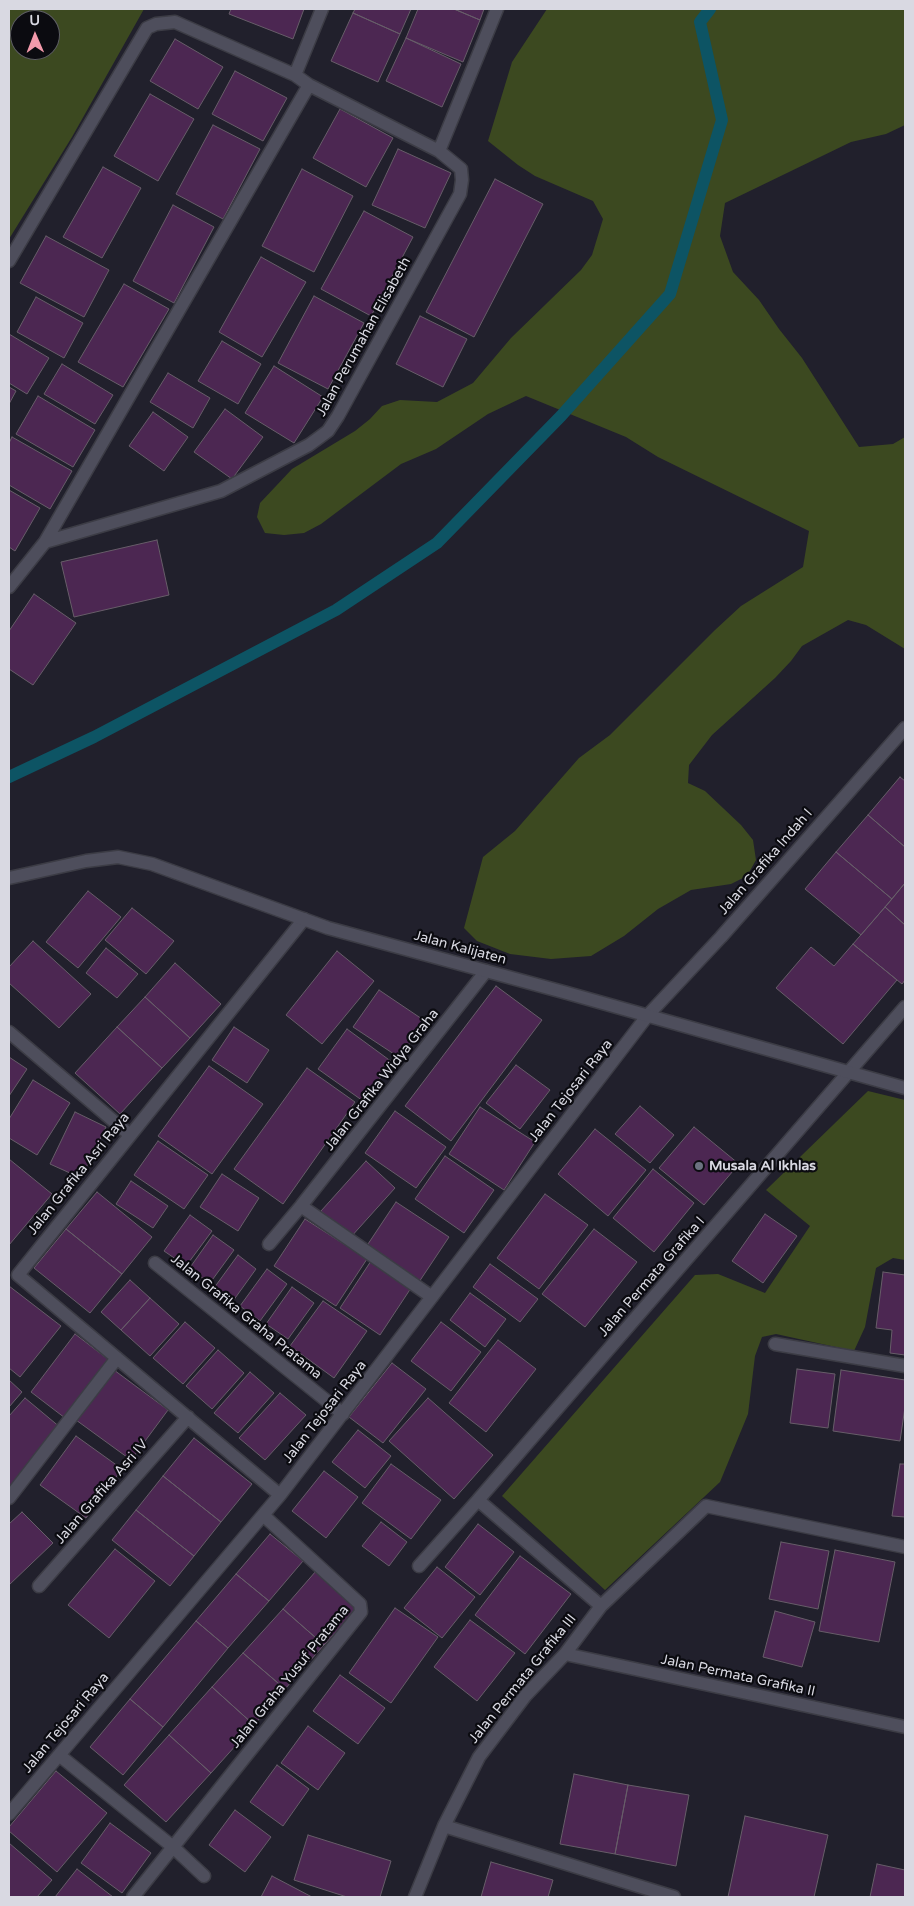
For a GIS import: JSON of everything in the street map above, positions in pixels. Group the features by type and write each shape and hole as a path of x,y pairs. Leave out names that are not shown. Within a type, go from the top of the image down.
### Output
{"street":[{"path":"295,75 322,9"},
{"path":"439,151 497,9"},
{"name":"Jalan Perumahan Elisabeth","path":"9,262 147,28 156,24 176,22 295,75 439,151 461,169 460,194 328,431 309,445 221,491 45,542"},
{"path":"9,588 45,542 309,84"},
{"name":"Jalan Grafika Indah I","path":"648,1015 905,728"},
{"name":"Jalan Kalijaten","path":"9,878 86,861 118,858 152,864 328,928 648,1015 905,1088"},
{"name":"Jalan Grafika Asri Raya","path":"280,1495 13,1271 130,1135 304,919"},
{"name":"Jalan Grafika Widya Graha","path":"269,1244 486,971"},
{"name":"Jalan Permata Grafika I","path":"418,1566 478,1500 850,1073 905,1007"},
{"name":"Jalan Tejosari Raya","path":"9,1814 280,1495 648,1015"},
{"path":"9,1032 130,1135"},
{"path":"301,1206 432,1297"},
{"name":"Jalan Grafika Graha Pratama","path":"154,1263 343,1414"},
{"path":"775,1344 905,1366"},
{"path":"9,1498 117,1358"},
{"name":"Jalan Grafika Asri IV","path":"38,1586 188,1417"},
{"path":"478,1500 602,1606"},
{"name":"Jalan Permata Grafika III","path":"415,1897 444,1826 479,1756 526,1695 565,1654 602,1606 706,1506 905,1547"},
{"name":"Jalan Graha Yusuf Pratama","path":"133,1897 362,1612 360,1604 263,1515"},
{"name":"Jalan Permata Grafika II","path":"565,1654 905,1727"},
{"path":"59,1755 173,1847 204,1876"},
{"path":"444,1826 674,1897"}],"green space":[{"path":"9,9 144,9 72,137 9,239"},
{"path":"547,9 905,9 905,125 886,134 851,142 725,203 720,236 733,272 759,300 802,358 859,447 893,444 905,437 905,649 866,625 848,620 802,646 775,678 712,735 689,765 688,783 705,791 741,825 753,840 756,860 747,876 731,884 691,890 658,909 624,936 591,956 551,959 510,954 477,941 464,928 483,857 515,831 579,758 610,735 741,606 803,567 809,531 658,457 626,437 526,396 488,414 436,449 401,464 321,524 304,533 284,535 265,533 257,517 260,503 292,469 355,431 382,406 400,400 437,402 473,383 511,338 581,270 592,255 603,219 593,201 535,176 488,141 512,62"},
{"path":"868,1091 905,1100 905,1260 893,1258 876,1268 865,1327 854,1351 776,1334 762,1337 755,1356 748,1414 720,1482 605,1590 502,1496 695,1275 718,1274 765,1293 810,1226 766,1190"}],"building":[{"path":"231,9 304,9 293,39 229,14"},
{"path":"355,9 411,9 400,34 353,13"},
{"path":"418,9 454,9 480,20 463,62 406,38"},
{"path":"454,9 484,9 480,20"},
{"path":"353,13 400,34 378,82 331,61"},
{"path":"406,38 461,64 442,107 386,81"},
{"path":"175,39 223,67 198,109 150,81"},
{"path":"235,71 287,98 263,141 212,114"},
{"path":"150,94 194,119 158,181 114,156"},
{"path":"340,109 393,138 366,187 313,158"},
{"path":"213,125 260,149 223,219 176,194"},
{"path":"398,149 451,173 425,228 372,205"},
{"path":"103,167 141,188 102,258 63,237"},
{"path":"302,169 353,196 314,272 262,246"},
{"path":"495,179 543,204 474,337 426,312"},
{"path":"173,205 214,227 174,303 133,281"},
{"path":"364,211 413,237 371,316 321,289"},
{"path":"46,236 109,270 84,317 20,283"},
{"path":"261,257 306,282 262,357 219,332"},
{"path":"124,284 169,309 123,387 78,362"},
{"path":"314,296 364,323 328,389 278,363"},
{"path":"36,297 83,323 64,358 17,332"},
{"path":"420,316 467,339 443,387 396,364"},
{"path":"9,334 49,358 27,394 9,383"},
{"path":"222,341 261,364 238,404 198,381"},
{"path":"62,364 113,395 95,424 44,394"},
{"path":"274,366 323,397 294,443 245,413"},
{"path":"168,373 210,398 193,428 150,402"},
{"path":"9,387 16,391 9,404"},
{"path":"38,396 95,430 73,467 16,434"},
{"path":"225,409 263,437 232,479 194,452"},
{"path":"153,412 188,437 164,471 129,446"},
{"path":"12,437 72,471 50,509 9,485 9,443"},
{"path":"9,490 40,508 15,551 9,547"},
{"path":"157,540 169,595 74,617 61,562"},
{"path":"34,594 76,623 33,685 9,669 9,631"},
{"path":"900,777 905,781 905,847 868,815"},
{"path":"868,815 905,847 905,883 892,899 836,852"},
{"path":"836,852 892,899 861,935 805,889"},
{"path":"905,883 905,925 885,907"},
{"path":"88,891 121,917 78,968 46,942"},
{"path":"885,907 905,925 905,980 902,984 853,944"},
{"path":"132,908 174,941 146,974 105,940"},
{"path":"33,941 91,994 59,1028 9,983 9,967"},
{"path":"853,944 897,980 843,1044 776,988 811,947 834,966"},
{"path":"106,948 138,974 117,998 86,973"},
{"path":"337,951 374,981 322,1044 286,1015"},
{"path":"175,963 221,1004 190,1038 145,997"},
{"path":"496,986 542,1020 451,1141 405,1106"},
{"path":"379,990 425,1021 400,1058 353,1027"},
{"path":"145,997 190,1038 162,1068 117,1027"},
{"path":"117,1027 162,1068 120,1114 75,1073"},
{"path":"234,1027 269,1050 247,1083 212,1060"},
{"path":"347,1029 392,1062 363,1101 318,1069"},
{"path":"9,1057 27,1069 9,1096"},
{"path":"516,1065 550,1090 520,1129 486,1103"},
{"path":"209,1066 263,1104 212,1174 158,1136"},
{"path":"307,1068 355,1102 283,1204 234,1169"},
{"path":"33,1080 70,1103 37,1155 9,1138 9,1119"},
{"path":"640,1106 674,1135 650,1163 615,1134"},
{"path":"480,1107 535,1142 504,1190 449,1154"},
{"path":"395,1111 446,1147 416,1188 365,1153"},
{"path":"75,1112 106,1127 81,1178 50,1164"},
{"name":"Musala Al Ikhlas","path":"694,1127 739,1164 704,1205 659,1168"},
{"path":"595,1129 646,1170 608,1216 558,1174"},
{"path":"158,1141 208,1175 184,1209 134,1175"},
{"path":"445,1156 494,1190 464,1233 415,1199"},
{"path":"9,1159 52,1194 9,1245"},
{"path":"366,1161 395,1188 350,1238 321,1211"},
{"path":"653,1169 694,1203 654,1252 613,1218"},
{"path":"222,1174 259,1198 238,1231 200,1207"},
{"path":"131,1181 168,1206 153,1228 116,1204"},
{"path":"97,1192 152,1237 122,1274 66,1229"},
{"path":"545,1194 588,1225 539,1289 497,1258"},
{"path":"396,1202 449,1237 419,1282 366,1247"},
{"path":"765,1214 797,1236 763,1283 732,1261"},
{"path":"190,1215 212,1231 186,1266 164,1251"},
{"path":"305,1219 367,1259 336,1306 274,1266"},
{"path":"66,1229 122,1274 90,1313 34,1268"},
{"path":"594,1229 637,1262 585,1327 542,1294"},
{"path":"213,1235 234,1250 210,1283 189,1269"},
{"path":"238,1255 256,1269 233,1301 214,1288"},
{"path":"371,1261 411,1288 380,1335 340,1308"},
{"path":"490,1264 538,1299 520,1322 473,1287"},
{"path":"267,1269 287,1284 260,1321 240,1306"},
{"path":"883,1272 905,1275 905,1355 890,1353 892,1330 876,1328"},
{"path":"130,1280 150,1298 121,1330 101,1312"},
{"path":"9,1286 61,1326 20,1377 9,1368"},
{"path":"292,1287 314,1303 288,1339 266,1324"},
{"path":"470,1293 506,1319 485,1347 450,1320"},
{"path":"150,1298 179,1324 150,1356 121,1330"},
{"path":"323,1301 367,1331 334,1378 290,1346"},
{"path":"185,1322 215,1348 183,1384 153,1358"},
{"path":"441,1322 481,1352 451,1391 411,1361"},
{"path":"75,1334 109,1360 65,1418 31,1392"},
{"path":"498,1340 536,1369 486,1432 449,1403"},
{"path":"218,1350 244,1373 212,1409 186,1386"},
{"path":"392,1363 426,1389 383,1443 349,1417"},
{"path":"797,1369 835,1374 828,1428 790,1423"},
{"path":"114,1370 168,1410 131,1460 76,1420"},
{"path":"841,1370 905,1380 905,1407 900,1441 833,1431"},
{"path":"250,1372 274,1393 238,1433 214,1413"},
{"path":"9,1380 22,1392 9,1407"},
{"path":"280,1393 306,1415 265,1460 239,1438"},
{"path":"25,1398 61,1428 9,1489 9,1416"},
{"path":"428,1398 493,1455 454,1499 389,1441"},
{"path":"358,1430 391,1456 365,1488 332,1462"},
{"path":"76,1436 122,1469 86,1518 40,1485"},
{"path":"194,1438 252,1484 221,1522 163,1476"},
{"path":"391,1464 441,1500 411,1539 362,1503"},
{"path":"900,1464 905,1464 905,1517 892,1516"},
{"path":"324,1471 358,1497 326,1538 292,1511"},
{"path":"163,1476 221,1522 194,1556 136,1510"},
{"path":"136,1510 194,1556 170,1586 112,1540"},
{"path":"22,1512 53,1543 9,1585 9,1524"},
{"path":"381,1522 407,1542 389,1566 362,1546"},
{"path":"478,1524 514,1552 480,1595 445,1567"},
{"path":"270,1534 303,1561 269,1601 236,1574"},
{"path":"781,1542 829,1551 818,1609 769,1599"},
{"path":"115,1549 155,1581 109,1638 68,1605"},
{"path":"835,1550 895,1562 879,1642 819,1631"},
{"path":"520,1556 571,1594 525,1654 475,1615"},
{"path":"437,1567 475,1597 442,1638 404,1608"},
{"path":"316,1571 358,1608 324,1645 283,1609"},
{"path":"236,1574 269,1601 228,1648 196,1621"},
{"path":"395,1608 438,1637 391,1703 349,1673"},
{"path":"283,1609 324,1645 285,1689 243,1653"},
{"path":"775,1611 815,1622 802,1667 763,1657"},
{"path":"470,1620 515,1653 477,1701 434,1667"},
{"path":"196,1621 228,1648 163,1727 130,1699"},
{"path":"243,1653 285,1689 254,1725 212,1687"},
{"path":"340,1675 385,1708 358,1744 313,1711"},
{"path":"212,1687 254,1725 211,1773 169,1735"},
{"path":"130,1699 163,1727 123,1775 90,1747"},
{"path":"308,1726 345,1753 318,1790 281,1763"},
{"path":"169,1735 211,1773 166,1822 124,1785"},
{"path":"277,1765 309,1789 283,1826 250,1802"},
{"path":"56,1771 107,1813 57,1872 9,1831 9,1827"},
{"path":"574,1774 628,1785 615,1854 560,1844"},
{"path":"628,1785 689,1795 676,1866 615,1854"},
{"path":"235,1810 271,1837 245,1872 209,1845"},
{"path":"745,1816 828,1835 814,1897 728,1897"},
{"path":"110,1823 151,1853 122,1893 81,1863"},
{"path":"308,1835 391,1861 380,1897 347,1897 294,1880"},
{"path":"9,1843 52,1880 37,1897 9,1897"},
{"path":"491,1862 553,1880 548,1897 481,1897"},
{"path":"877,1864 905,1870 905,1897 870,1897"},
{"path":"77,1869 113,1897 55,1897"},
{"path":"272,1876 312,1897 261,1897"}],"waterway":[{"path":"9,777 94,737 336,610 437,543 561,416 670,294 722,120 700,22 710,9"}],"place":[{"name":"Musala Al Ikhlas","path":"699,1166"}]}
